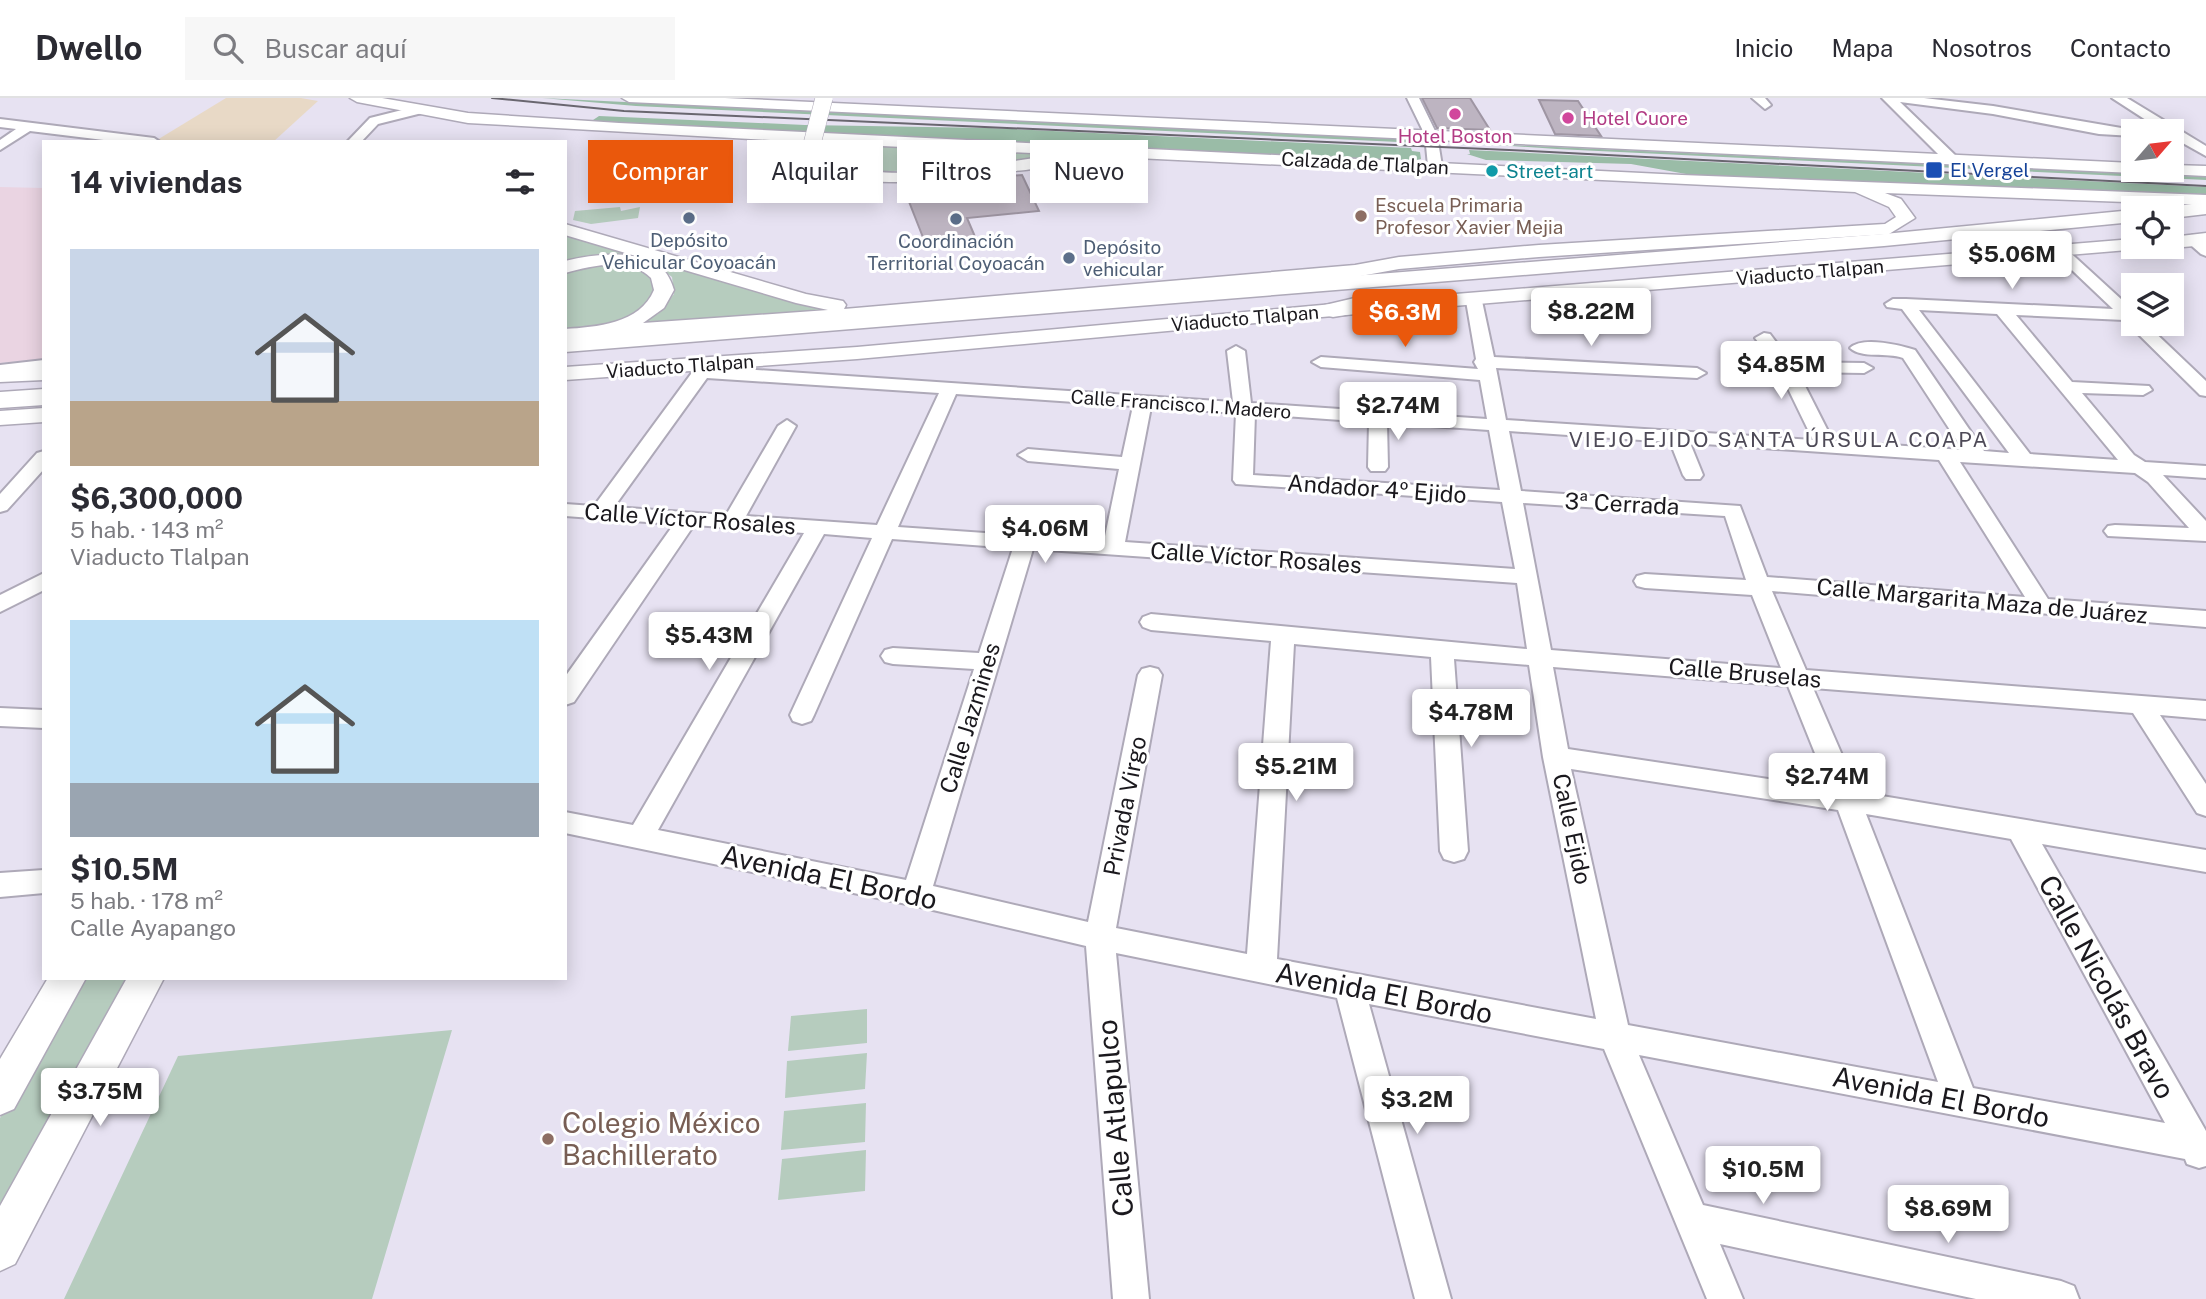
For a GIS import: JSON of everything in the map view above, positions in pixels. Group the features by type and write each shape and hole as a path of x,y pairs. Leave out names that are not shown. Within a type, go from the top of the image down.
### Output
{"highway":[{"path":"2184,211 2206,208"},
{"path":"2184,222 2206,219"},
{"name":"Viaducto Tlalpan","path":"567,345 2121,221"},
{"name":"Viaducto Tlalpan","path":"567,354 1628,270 2121,221"},
{"path":"1355,271 1390,272 1512,263 1561,265"},
{"path":"1333,310 1359,304 1444,294 1594,281 1628,270"},
{"path":"0,389 42,386"},
{"path":"0,400 42,397"}],"main road":[{"name":"Calzada de Tlalpan","path":"357,98 468,118 598,127 897,141"},
{"name":"Calzada de Tlalpan","path":"628,98 2121,167"},
{"path":"740,103 794,98"},
{"path":"824,98 812,144 811,152 816,160 833,170 849,174 897,177"},
{"path":"860,98 872,109"},
{"path":"468,118 485,125 495,133"},
{"path":"541,139 598,127"},
{"path":"1431,135 1445,141 1464,156 1477,160 1633,166 1660,171 1682,180"},
{"name":"Calzada de Tlalpan","path":"1148,152 1682,180 1827,183 2206,200"},
{"path":"2184,170 2206,171"},
{"name":"Viaducto Tlalpan","path":"567,335 852,314 1355,271 1399,263 1539,251 1853,233 1889,229 1906,218 1895,203 1885,197 1827,183"},
{"path":"567,230 803,299 848,307 900,308"},
{"path":"2184,242 2202,243"},
{"name":"Viaducto Tlalpan","path":"567,374 703,368 1333,310 1474,301 2121,246"},
{"path":"567,267 596,260 624,260 648,267 662,279 662,296 648,312 623,324 590,332"},
{"path":"567,364 736,350 857,353"},
{"path":"0,375 42,373"},
{"path":"0,418 42,415"},
{"path":"3,1085 67,980"},
{"path":"0,1249 145,980"}],"street":[{"path":"1413,98 1431,135 1435,166"},
{"path":"1888,98 1952,160"},
{"path":"1893,98 2121,131"},
{"path":"1965,98 1975,108"},
{"path":"2000,98 2021,116"},
{"path":"2118,98 2155,119"},
{"path":"346,140 375,102"},
{"path":"355,140 374,121 418,110"},
{"path":"0,123 137,140"},
{"path":"0,146 27,127"},
{"path":"2184,133 2196,131"},
{"path":"2184,140 2206,152"},
{"path":"2059,250 2121,309"},
{"name":"Calle Ejido","path":"1474,301 1527,576 1556,757 1615,1037 1725,1299"},
{"path":"2023,459 1900,304 2121,319"},
{"path":"2003,310 2127,459 2155,478 2206,534"},
{"path":"2149,336 2206,391"},
{"path":"1764,338 1786,367 1826,446"},
{"path":"1859,348 1896,349 1909,354 1978,456"},
{"path":"1236,351 1240,397 1245,409"},
{"path":"1321,362 1697,373"},
{"path":"0,370 42,365"},
{"path":"1786,367 1864,368"},
{"path":"600,512 703,368"},
{"name":"Calle Francisco I. Madero","path":"703,368 1245,409 1496,423 2206,472"},
{"path":"2068,387 2143,390"},
{"path":"802,715 950,388"},
{"path":"1113,549 1143,401"},
{"name":"Andador 4º Ejido","path":"1245,409 1247,418 1243,480 1512,499"},
{"path":"1378,417 1378,467"},
{"path":"732,522 787,426"},
{"path":"1678,436 1693,475"},
{"path":"1028,455 1130,464"},
{"path":"1946,455 2040,605"},
{"path":"0,506 42,459"},
{"name":"3ª Cerrada","path":"1512,499 1733,510 1759,586"},
{"name":"Calle Víctor Rosales","path":"567,511 1527,576"},
{"path":"567,693 688,519"},
{"path":"639,839 817,528"},
{"path":"2115,531 2206,534"},
{"name":"Calle Jazmines","path":"916,894 1025,542"},
{"path":"0,605 42,581"},
{"name":"Calle Margarita Maza de Juárez","path":"1645,581 2040,605 2206,619"},
{"path":"1759,586 1799,678 1961,1100"},
{"name":"Calle Bruselas","path":"1151,622 1442,650 2206,710"},
{"path":"1261,970 1283,634"},
{"path":"1442,650 1454,850"},
{"path":"893,656 987,663"},
{"name":"Privada Virgo","path":"1100,937 1150,675"},
{"path":"2140,704 2206,806"},
{"path":"0,717 42,719"},
{"path":"1556,757 1847,801 2206,862"},
{"name":"Avenida El Bordo","path":"567,822 916,894 1100,937 1261,970 1961,1100 2202,1151"},
{"name":"Calle Nicolás Bravo","path":"2020,830 2202,1151"},
{"path":"0,885 42,881"},
{"name":"Calle Atlapulco","path":"1100,937 1131,1299"},
{"path":"1349,987 1433,1299"},
{"path":"1692,1220 2050,1298"}],"shaded area":[{"path":"226,98 301,98 318,101 275,140 157,140"},
{"path":"0,187 42,188 42,359 0,363"}],"green space":[{"path":"542,98 1419,140 1420,143 636,106"},
{"path":"599,116 805,125 989,128 1411,148 1412,151 1420,152 1421,159 1408,162 1148,149 1148,140 1030,140 1030,144 1016,143 1016,140 958,140 590,122"},
{"path":"1468,143 2121,173 2121,176"},
{"path":"883,146 897,146 897,171 883,171"},
{"path":"1469,150 2206,187 2206,197 1697,176 1631,164 1486,160 1467,154 1470,154"},
{"path":"1016,152 1030,153 1030,159 1016,161"},
{"path":"2184,176 2206,177 2206,180 2184,179"},
{"path":"620,207 621,211 640,207 638,218 591,224 573,220 575,211"},
{"path":"567,237 810,305 853,308 622,327 658,314 674,294 672,277 647,263 621,258 567,263"},
{"path":"597,263 633,266 647,275 652,282 651,298 635,315 616,323 567,331 567,270"},
{"path":"81,980 134,980 0,1226 0,1118"},
{"path":"867,1009 867,1043 788,1051 791,1016"},
{"path":"452,1030 372,1299 64,1299 178,1056"},
{"path":"867,1053 865,1089 785,1098 787,1061"},
{"path":"866,1103 865,1142 781,1150 784,1111"},
{"path":"866,1150 865,1191 778,1200 782,1159"}],"building":[{"name":"Hotel Boston","path":"1422,98 1470,98 1490,130 1437,128"},
{"name":"Hotel Cuore","path":"1539,100 1578,101 1601,136 1555,134"},
{"path":"1016,175 1022,175 1030,192 1030,203 1035,203 1039,211 967,218 976,239 926,245 910,203 1016,203"}],"tram line":[{"path":"492,98 624,111 1530,151 2206,186"}],"place":[{"name":"Hotel Boston","path":"1455,114"},
{"name":"Hotel Cuore","path":"1568,118"},
{"name":"El Vergel","path":"1934,170"},
{"name":"Street-art","path":"1492,171"},
{"name":"Escuela Primaria Profesor Xavier Mejia","path":"1361,216"},
{"name":"Depósito Vehicular Coyoacán","path":"689,218"},
{"name":"Coordinación Territorial Coyoacán","path":"956,219"},
{"name":"Depósito vehicular","path":"1069,258"},
{"name":"Colegio México Bachillerato","path":"548,1139"}],"district":[{"name":"VIEJO EJIDO SANTA ÚRSULA COAPA","path":"1779,440"}]}
